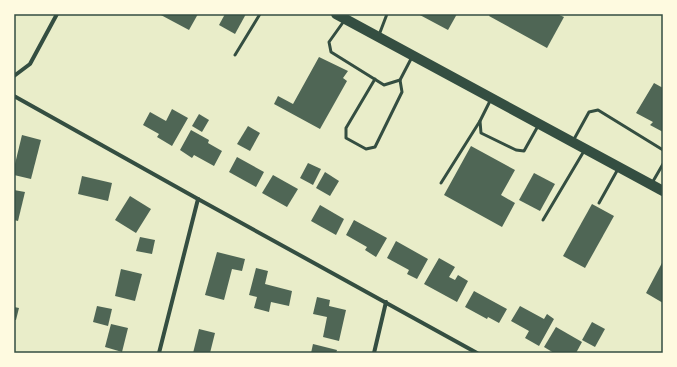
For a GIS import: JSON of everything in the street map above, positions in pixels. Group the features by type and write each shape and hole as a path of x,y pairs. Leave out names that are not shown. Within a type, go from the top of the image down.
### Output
{"main road":[{"path":"341,16 663,191"}],"street":[{"path":"14,76 30,64 57,14"},
{"path":"14,96 198,200 477,353"},
{"path":"159,353 198,200"},
{"path":"374,353 386,302"}],"lane":[{"path":"235,55 260,14"},
{"path":"378,37 387,14"},
{"path":"341,16 330,42 331,52 384,85 400,80"},
{"path":"375,79 346,128 346,138 366,149 375,146 402,92 400,80 413,56"},
{"path":"441,183 480,121 491,98"},
{"path":"572,142 589,112 598,110 663,150"},
{"path":"480,121 481,133 520,151 524,151 539,124"},
{"path":"543,220 585,149"},
{"path":"651,185 663,164"},
{"path":"599,203 619,167"}],"building":[{"path":"159,14 198,14 189,30"},
{"path":"225,14 246,14 235,34 219,25"},
{"path":"418,14 457,14 448,30"},
{"path":"490,14 557,14 564,17 547,48 489,16"},
{"path":"319,57 348,71 343,78 347,81 320,129 274,104 278,96 293,104"},
{"path":"654,83 663,88 663,132 650,125 653,122 636,113"},
{"path":"172,109 188,118 172,146 157,137 159,134 143,125 150,112 166,121"},
{"path":"199,114 209,120 202,132 192,126"},
{"path":"248,126 260,133 250,151 237,144"},
{"path":"191,130 209,140 208,143 222,151 214,166 194,155 192,158 180,150"},
{"path":"22,135 41,140 31,179 14,175 14,168"},
{"path":"471,146 515,170 501,195 515,203 502,227 444,195"},
{"path":"237,157 264,172 256,187 229,172"},
{"path":"308,163 321,169 313,185 300,178"},
{"path":"325,172 339,181 330,196 316,188"},
{"path":"534,173 555,184 540,211 519,200"},
{"path":"273,175 298,189 287,207 262,193"},
{"path":"82,176 112,183 108,201 78,194"},
{"path":"14,190 25,192 18,221 14,220"},
{"path":"130,196 151,209 136,233 115,220"},
{"path":"592,204 614,216 585,268 563,256"},
{"path":"320,205 344,219 336,235 311,221"},
{"path":"354,220 387,238 376,257 365,250 367,247 346,235"},
{"path":"140,237 155,240 152,254 136,251"},
{"path":"396,241 428,259 417,279 407,274 409,270 387,258"},
{"path":"217,252 245,259 242,271 232,269 224,300 205,295"},
{"path":"439,258 455,267 449,277 455,280 458,275 468,281 457,302 424,284"},
{"path":"663,261 663,303 646,293"},
{"path":"256,268 268,271 265,284 292,291 289,306 271,302 269,312 254,308 257,297 249,295"},
{"path":"121,269 142,274 135,301 115,296"},
{"path":"474,291 507,309 499,323 488,317 487,319 465,307"},
{"path":"317,297 330,300 329,306 346,310 339,341 323,337 327,317 313,314"},
{"path":"97,306 112,309 108,326 93,322"},
{"path":"520,306 544,319 547,314 554,319 539,346 525,338 529,331 511,321"},
{"path":"14,307 19,308 16,320 14,320"},
{"path":"592,322 605,329 595,347 582,340"},
{"path":"111,324 128,328 122,352 105,347"},
{"path":"556,327 582,342 576,353 554,353 544,347"},
{"path":"199,329 215,333 210,353 193,353"},
{"path":"313,344 337,350 336,353 311,353"}]}
